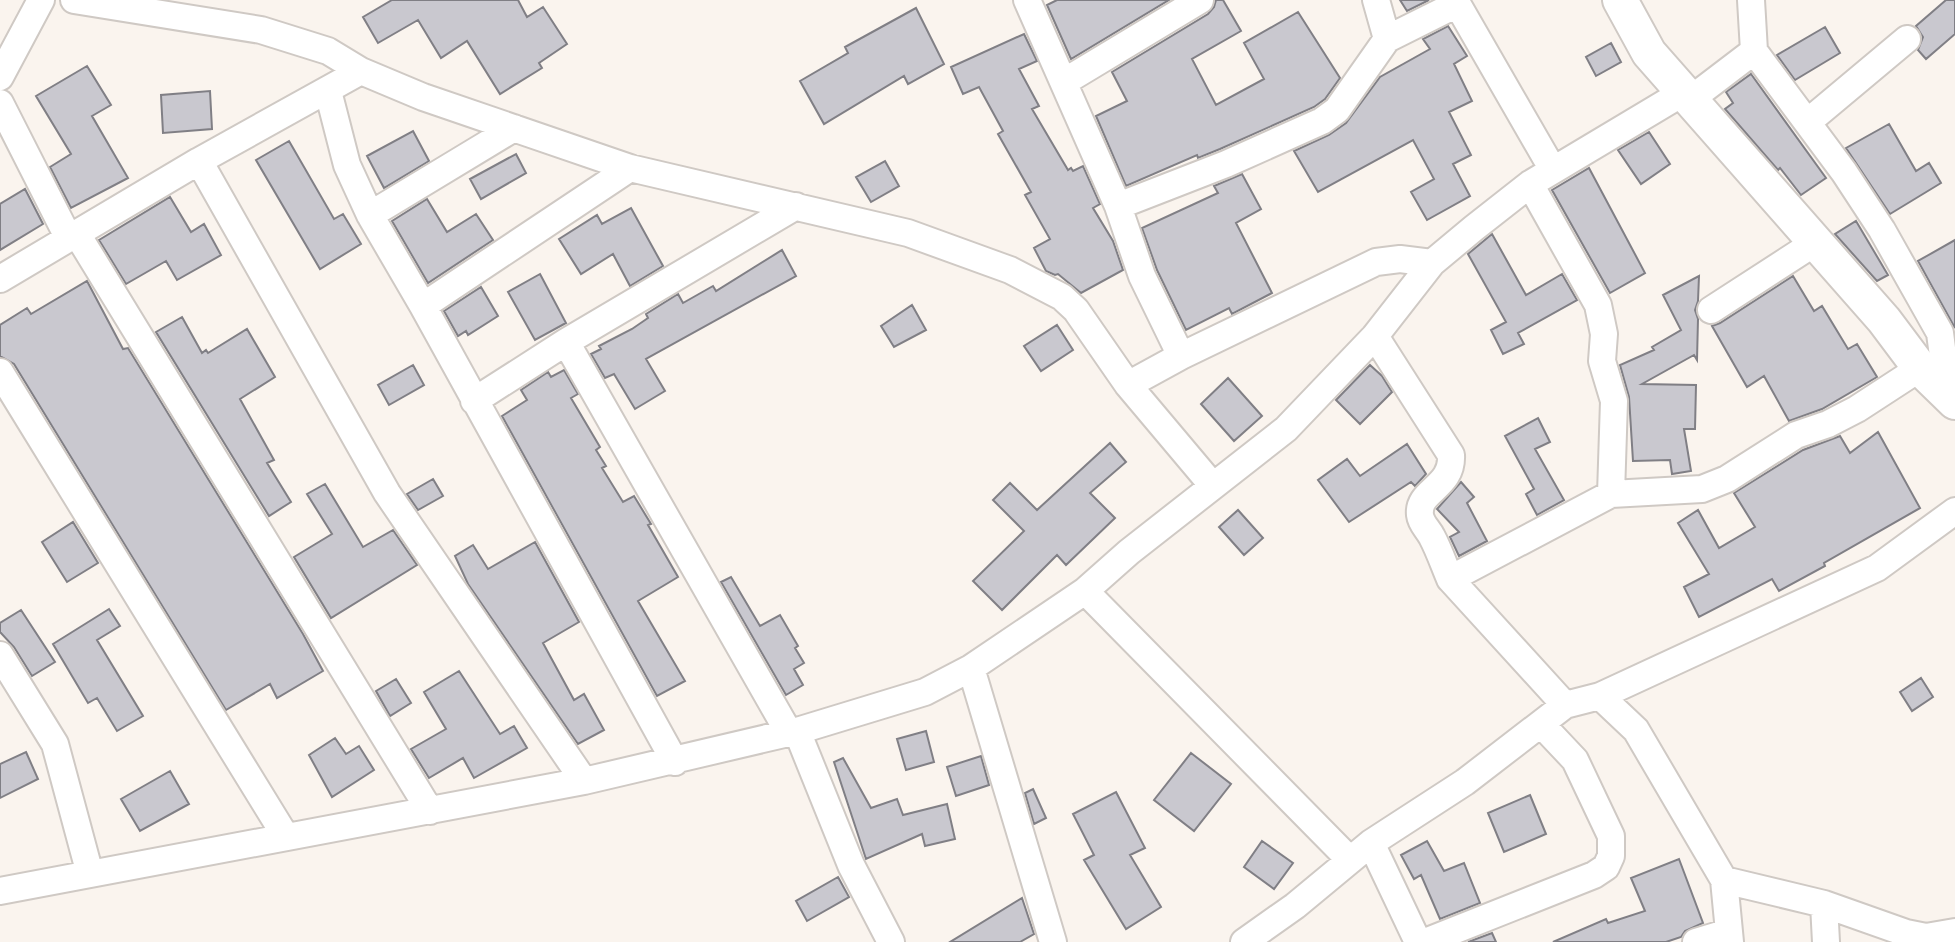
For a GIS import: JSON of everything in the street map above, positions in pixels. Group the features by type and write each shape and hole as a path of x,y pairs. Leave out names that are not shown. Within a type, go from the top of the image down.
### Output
{"street":[{"path":"0,77 41,0"},
{"path":"74,0 184,9 294,39 328,51 361,71 423,97 630,168 908,233 971,254 1047,288 1076,310 1128,385 1213,486"},
{"path":"1064,82 1200,0"},
{"path":"1376,0 1387,39"},
{"path":"1620,0 1649,53 1884,320 1920,368 1952,398"},
{"path":"1751,0 1754,51 1809,121 1882,230 1940,333 1952,398"},
{"path":"1118,206 1226,164 1322,121 1337,110 1387,39 1456,2 1553,170"},
{"path":"1035,3 1064,82 1118,206 1142,276 1181,356"},
{"path":"1809,121 1907,39"},
{"path":"4,885 90,874 675,762 793,732 925,692 971,668 1085,591 1286,429 1375,336 1432,263 1530,184 1688,96 1754,51"},
{"path":"0,279 199,161 361,71"},
{"path":"328,91 347,165 370,215 675,762"},
{"path":"0,103 73,236 430,811"},
{"path":"370,215 514,128"},
{"path":"199,161 387,493 584,781"},
{"path":"423,306 630,168"},
{"path":"1530,184 1598,305 1602,320 1602,361 1614,401 1611,494"},
{"path":"474,401 566,342 796,206"},
{"path":"1711,310 1816,242"},
{"path":"1128,385 1181,356 1376,262 1400,259 1432,263"},
{"path":"1375,336 1451,455 1452,467 1448,476 1422,502 1419,511 1450,579 1565,705"},
{"path":"566,342 793,732 851,865 891,942"},
{"path":"1450,579 1611,494 1702,489 1727,479 1796,435 1828,424 1857,409 1920,368"},
{"path":"0,372 286,837"},
{"path":"1244,942 1295,906 1349,859 1465,782 1565,705 1600,696 1877,568 1955,511"},
{"path":"1085,591 1349,859"},
{"path":"0,655 55,744 90,874"},
{"path":"971,668 1053,942"},
{"path":"1600,696 1636,730 1724,880 1730,937 1696,942"},
{"path":"1425,942 1594,875 1606,867 1611,856 1611,836 1575,760 1542,725"},
{"path":"1371,843 1418,942"},
{"path":"1724,880 1824,904 1906,938 1955,932"},
{"path":"1824,904 1826,942"}],"building":[{"path":"392,0 518,0 527,17 543,7 567,44 539,63 542,68 500,94 467,41 441,58 418,20 378,43 363,17"},
{"path":"1057,0 1169,0 1071,59 1047,5"},
{"path":"1216,0 1223,0 1241,31 1192,59 1216,105 1264,79 1244,43 1298,12 1340,78 1325,99 1314,107 1126,186 1096,116 1127,101 1112,72 1208,14"},
{"path":"1400,0 1429,0 1407,11"},
{"path":"1946,0 1955,0 1955,34 1926,59 1918,50 1923,37 1916,26"},
{"path":"916,8 944,64 908,84 904,76 824,124 800,81 848,53 845,47"},
{"path":"1448,26 1467,56 1454,64 1472,101 1449,112 1471,155 1453,164 1470,196 1427,220 1411,192 1434,179 1413,140 1318,192 1294,151 1329,135 1346,123 1380,77 1430,49 1423,39"},
{"path":"1825,27 1840,53 1795,80 1777,55"},
{"path":"1024,34 1037,61 1019,69 1039,106 1032,109 1068,170 1083,166 1100,204 1093,208 1113,241 1123,270 1081,293 1058,274 1046,271 1034,248 1050,239 1025,195 1031,192 998,134 1003,131 979,87 963,94 951,67"},
{"path":"1611,43 1621,62 1596,76 1586,57"},
{"path":"87,66 111,105 92,116 128,178 71,208 50,167 71,154 36,96"},
{"path":"1751,74 1826,178 1801,195 1725,109 1733,103 1726,92"},
{"path":"210,91 212,129 163,133 161,95"},
{"path":"1889,124 1916,171 1929,163 1941,183 1890,214 1846,148"},
{"path":"413,131 429,161 384,188 367,156"},
{"path":"1649,132 1670,164 1641,184 1618,150"},
{"path":"289,141 334,219 343,214 361,244 320,269 256,160"},
{"path":"516,154 526,173 481,199 470,179"},
{"path":"885,161 899,186 871,202 856,177"},
{"path":"1589,168 1645,273 1610,293 1552,190"},
{"path":"1242,174 1261,209 1236,223 1272,293 1232,314 1229,308 1186,330 1157,270 1142,228 1218,193 1214,186"},
{"path":"25,189 43,224 0,250 0,204"},
{"path":"170,197 191,232 204,224 221,255 177,280 166,261 126,284 99,240"},
{"path":"427,199 447,232 476,214 493,240 428,283 392,221"},
{"path":"631,208 663,266 630,286 613,254 581,274 559,239 597,215 602,224"},
{"path":"1856,221 1888,275 1877,281 1835,234"},
{"path":"1492,234 1526,295 1562,274 1577,300 1518,333 1524,344 1503,354 1491,330 1506,322 1468,254"},
{"path":"1955,240 1955,328 1918,261"},
{"path":"782,250 796,276 646,359 665,391 635,409 614,374 605,378 591,354 601,349 599,346 632,329 648,318 646,314 678,294 683,303 713,286 716,291"},
{"path":"540,274 566,323 535,340 508,292"},
{"path":"1699,276 1695,310 1698,319 1697,360 1694,355 1642,384 1696,385 1695,429 1684,429 1691,471 1672,474 1670,460 1633,461 1629,397 1620,365 1654,350 1652,347 1681,330 1663,295"},
{"path":"1793,276 1814,311 1822,306 1848,349 1857,344 1877,377 1822,409 1789,421 1764,376 1747,387 1712,326"},
{"path":"87,281 123,349 128,348 323,671 277,698 270,684 226,710 14,364 0,356 0,325 27,308 31,314"},
{"path":"481,287 498,316 468,335 466,331 458,336 444,311"},
{"path":"912,305 926,330 894,347 881,326"},
{"path":"182,317 202,353 206,350 208,353 247,329 275,377 240,399 274,460 267,463 291,502 269,516 156,332"},
{"path":"1057,325 1073,350 1041,371 1024,346"},
{"path":"413,365 424,385 389,405 378,385"},
{"path":"1370,365 1392,392 1360,424 1336,400"},
{"path":"564,370 578,394 571,398 600,447 596,450 606,466 602,468 623,502 634,496 678,577 638,601 685,681 657,696 502,416 527,400 521,390 548,372 551,377"},
{"path":"1228,378 1262,416 1234,441 1201,404"},
{"path":"1538,418 1550,442 1535,449 1564,500 1537,515 1526,494 1534,489 1505,436"},
{"path":"1878,432 1920,508 1779,591 1772,579 1699,617 1684,587 1709,574 1678,523 1698,510 1719,548 1755,527 1734,493 1803,450 1840,436 1850,453"},
{"path":"1110,443 1126,462 1090,493 1115,518 1066,565 1057,555 1002,610 973,581 1024,531 993,500 1010,483 1037,510"},
{"path":"1407,444 1426,474 1415,486 1411,482 1349,522 1318,480 1347,459 1360,476"},
{"path":"433,479 443,496 418,510 407,494"},
{"path":"1461,482 1474,497 1467,503 1487,541 1459,556 1450,537 1459,532 1437,509"},
{"path":"325,484 363,547 393,530 417,565 331,618 294,557 332,534 307,494"},
{"path":"1238,510 1263,538 1244,555 1219,527"},
{"path":"73,522 98,563 67,582 42,542"},
{"path":"535,542 579,622 543,643 574,700 584,694 604,730 578,744 468,584 455,556 473,545 488,569"},
{"path":"731,577 760,626 780,615 798,646 795,648 804,663 794,669 803,685 786,695 721,582"},
{"path":"109,609 120,626 97,640 143,716 117,731 97,698 88,703 53,644"},
{"path":"21,610 55,662 32,676 14,647 0,632 0,623"},
{"path":"459,671 500,734 514,726 527,748 474,778 463,758 429,778 411,749 446,729 424,692"},
{"path":"1921,678 1933,697 1912,711 1900,692"},
{"path":"396,679 411,703 390,716 376,691"},
{"path":"926,731 934,762 906,770 897,739"},
{"path":"335,738 346,754 359,746 374,770 332,797 309,755"},
{"path":"26,752 38,779 0,798 0,764"},
{"path":"1191,753 1231,784 1194,831 1154,800"},
{"path":"981,756 989,785 956,796 947,767"},
{"path":"843,758 871,808 897,799 903,815 947,804 955,839 925,846 922,834 866,859 834,762"},
{"path":"170,771 189,804 140,831 121,799"},
{"path":"1033,789 1046,818 1034,824 1025,793"},
{"path":"1116,792 1145,848 1130,855 1161,907 1126,929 1084,860 1094,855 1073,814"},
{"path":"1530,795 1546,834 1504,852 1488,813"},
{"path":"1262,841 1293,863 1274,889 1244,867"},
{"path":"1427,841 1444,871 1464,863 1480,903 1440,919 1421,875 1414,879 1401,855"},
{"path":"1679,859 1703,923 1685,931 1681,937 1666,942 1553,942 1606,919 1608,923 1645,911 1631,878"},
{"path":"838,877 849,897 807,921 796,901"},
{"path":"1022,898 1034,934 1020,942 950,942"},
{"path":"1492,933 1496,942 1468,942"}]}
